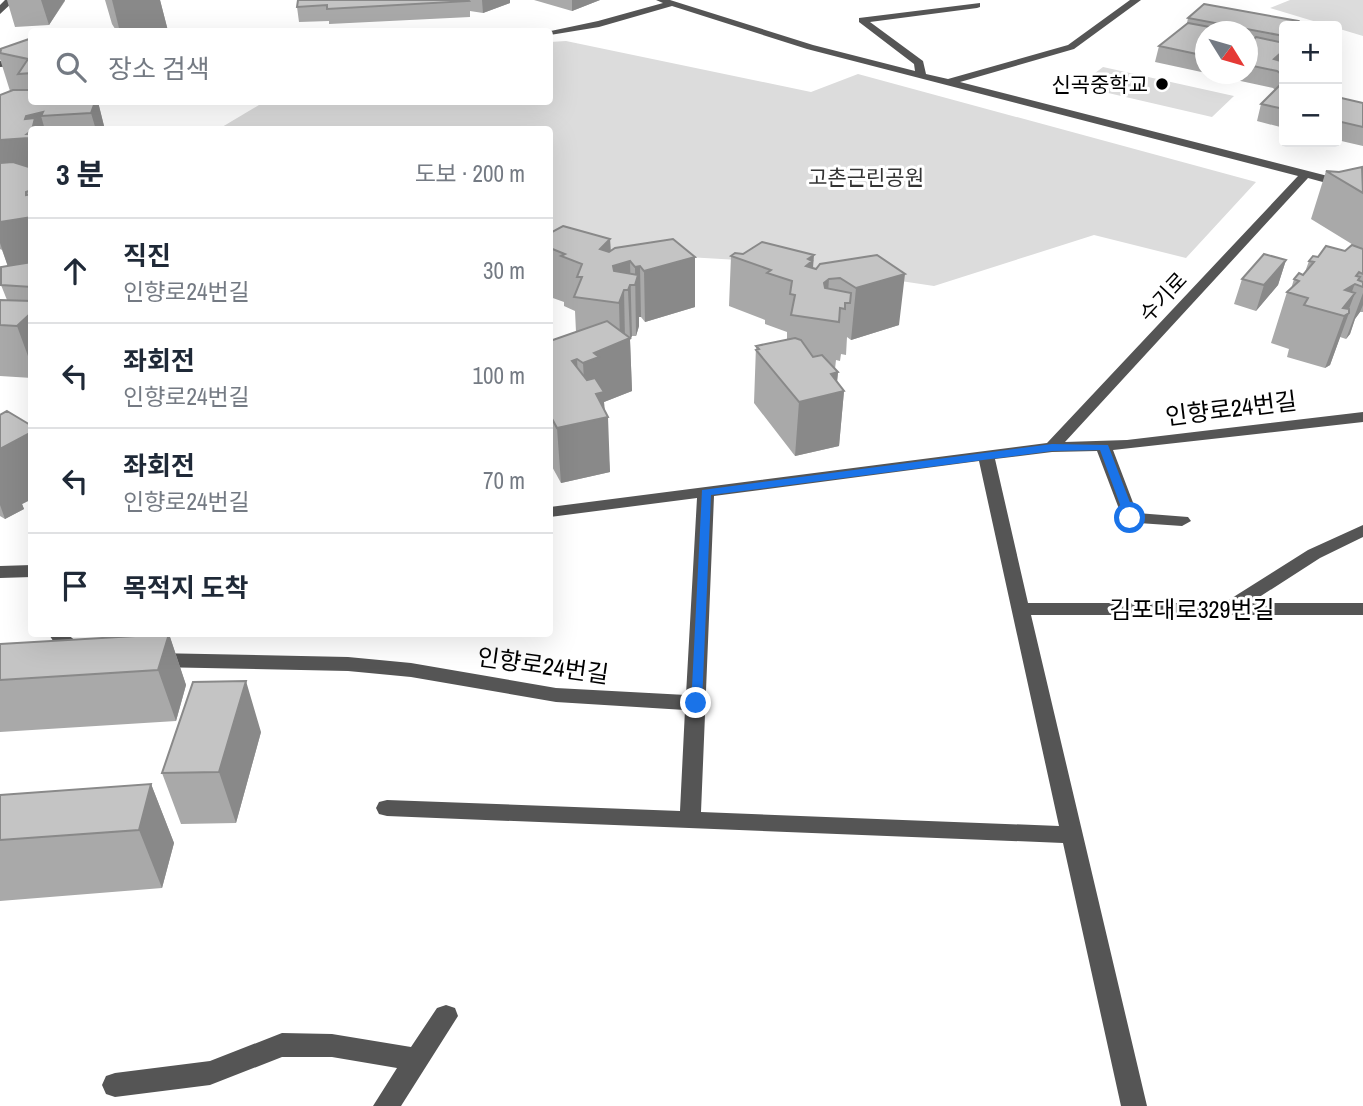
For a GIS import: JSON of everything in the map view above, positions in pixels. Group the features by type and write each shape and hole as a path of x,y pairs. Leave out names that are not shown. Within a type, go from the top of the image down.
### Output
{"street":[{"path":"0,11 10,0"},
{"path":"948,83 1071,47 1136,0"},
{"path":"553,32 598,24 666,2 766,34 921,76 1363,189"},
{"path":"921,76 919,62 862,20 977,5"},
{"path":"0,64 28,62"},
{"name":"수기로","path":"1052,447 1305,175"},
{"name":"인향로24번길","path":"553,512 1052,447 1104,447 1363,417"},
{"path":"1104,447 1130,518 1182,521"},
{"path":"986,457 1134,1106"},
{"path":"690,820 706,492"},
{"path":"1229,608 1314,554 1363,530"},
{"path":"0,572 28,571"},
{"name":"김포대로329번길","path":"1021,609 1363,609"},
{"path":"60,637 74,650 103,657"},
{"name":"인향로24번길","path":"141,660 348,664 411,670 556,695 696,703"},
{"path":"387,808 1073,835"},
{"path":"386,1106 446,1016"},
{"path":"115,1085 219,1072 281,1045 347,1047 416,1060"}],"green space":[{"path":"1290,0 1363,0 1363,36 1342,30 1342,21 1313,21 1270,8"},
{"name":"고촌근린공원","path":"566,41 811,92 858,74 1256,182 1186,258 1094,235 934,286 774,262 553,249 553,126 224,126 259,105 553,105 553,42"},
{"path":"1103,67 1234,96 1212,117 1078,86"}],"building":[{"path":"298,0 469,1 327,9 327,5 297,7"},
{"path":"1204,4 1298,21 1279,21 1279,35 1258,31 1258,21 1204,21 1188,18"},
{"path":"1188,23 1195,24 1195,54 1159,46"},
{"path":"1258,37 1279,42 1279,54 1274,59 1279,60 1279,72 1258,67"},
{"path":"28,39 28,59 0,53 0,49"},
{"path":"28,59 28,73 18,74"},
{"path":"1279,86 1279,108 1261,104"},
{"path":"13,90 28,90 28,105 94,105 91,113 41,116 43,112 26,116 25,119 35,118 33,126 28,126 28,138 0,140 0,95"},
{"path":"1342,98 1363,103 1363,127 1342,122"},
{"path":"13,162 28,167 28,218 0,222 0,163"},
{"path":"1362,167 1363,193 1326,171 1339,172"},
{"path":"563,226 610,239 600,249 609,252 615,248 673,239 695,257 644,271 630,261 613,266 614,271 638,275 635,285 624,290 619,303 574,297 582,277 577,277 582,264 561,256 565,254 553,249 553,231"},
{"path":"762,242 814,255 808,259 812,261 806,266 816,269 820,264 877,255 905,274 856,288 840,278 829,279 824,283 825,288 851,293 850,303 845,303 845,309 840,308 839,322 791,315 795,295 790,294 792,281 767,273 771,270 731,256 735,253 743,254"},
{"path":"1352,245 1363,249 1363,274 1359,272 1356,276 1360,277 1358,280 1363,282 1363,287 1355,284 1345,290 1355,293 1343,308 1349,309 1349,313 1344,316 1304,305 1308,298 1287,292 1299,281 1294,279 1299,273 1303,275 1314,262 1309,261 1313,256 1318,257 1326,246 1345,251"},
{"path":"1264,254 1286,260 1264,285 1242,279"},
{"path":"28,263 28,287 1,285 1,267"},
{"path":"0,300 28,301 28,316 17,326 0,325"},
{"path":"607,321 630,338 594,353 599,357 583,363 577,359 572,361 587,380 595,378 604,392 596,394 608,417 557,428 553,421 553,340"},
{"path":"795,338 801,340 813,357 822,355 838,372 831,374 844,391 799,402 756,350 759,349 756,346"},
{"path":"7,411 28,424 28,434 0,449 0,415"},
{"path":"168,637 158,670 0,680 0,644"},
{"path":"246,681 219,772 162,773 193,682"},
{"path":"151,784 139,830 0,840 0,795"}],"place":[{"name":"신곡중학교","path":"1162,84"}],"route":[{"path":"696,703 706,492 1052,447 1104,447 1130,518"}]}
